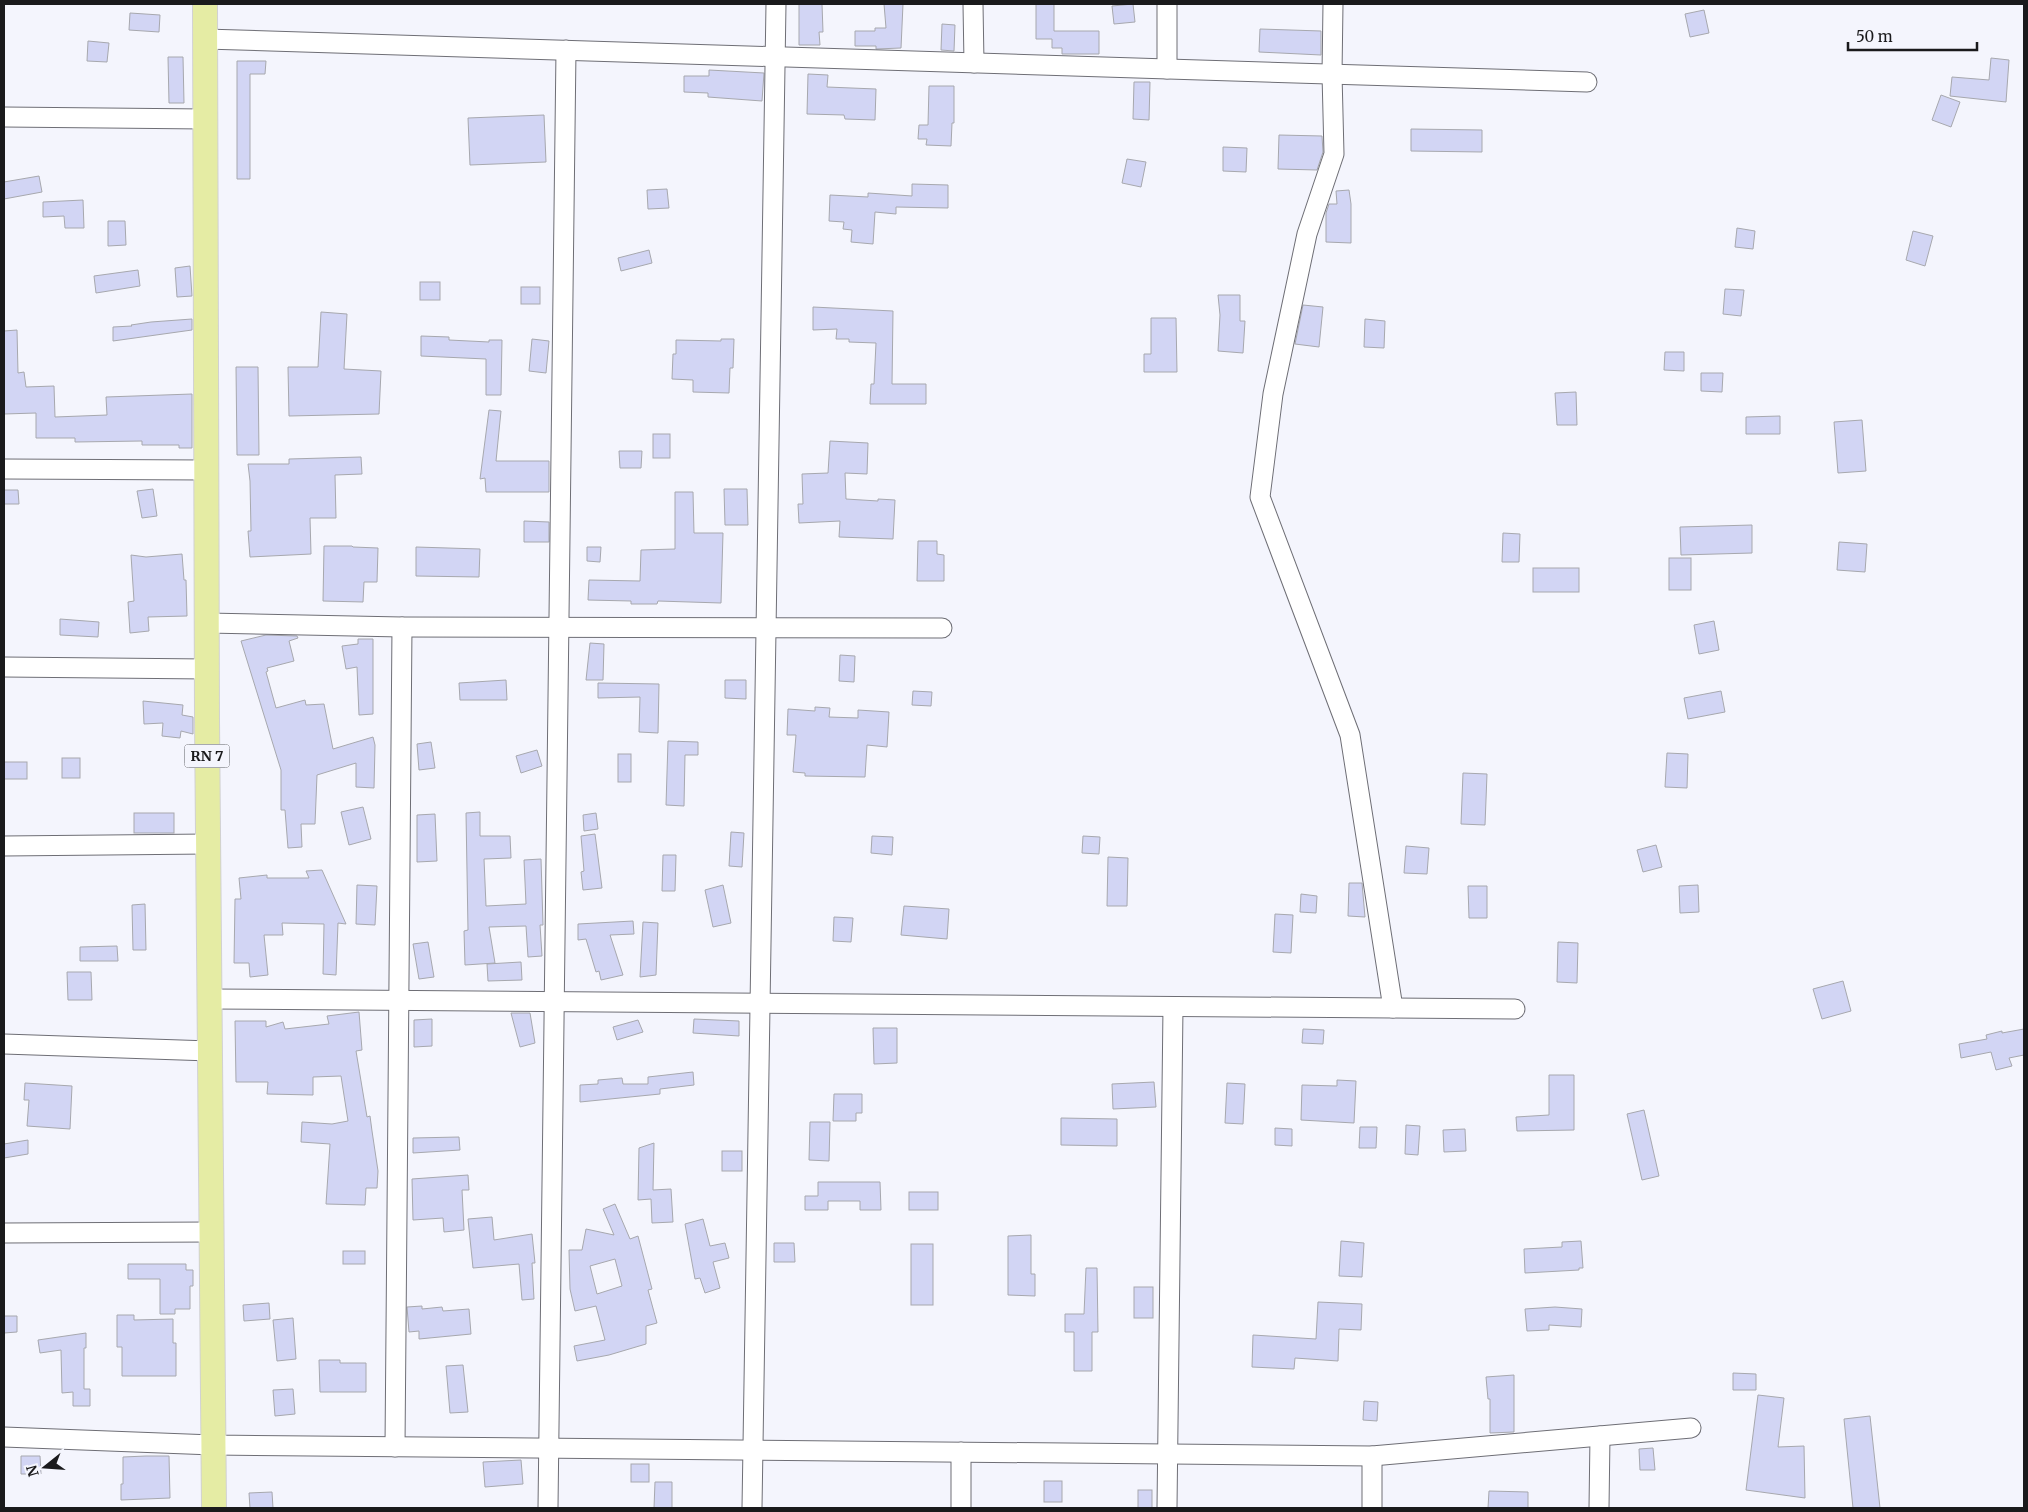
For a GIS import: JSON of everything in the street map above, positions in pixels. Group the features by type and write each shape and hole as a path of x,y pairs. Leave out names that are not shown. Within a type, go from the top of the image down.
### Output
{"main road":[{"name":"RN 7","path":"205,4 206,623 214,1508"}],"street":[{"path":"752,1508 776,4"},
{"path":"973,4 974,63"},
{"path":"1166,4 1167,69"},
{"path":"1333,4 1334,154 1307,234 1273,394 1260,497 1350,735 1393,1008"},
{"path":"205,39 1587,82"},
{"path":"548,1508 566,50"},
{"path":"4,117 205,119"},
{"path":"4,469 206,470"},
{"path":"206,623 402,627 942,628"},
{"path":"395,1447 402,627"},
{"path":"4,667 207,669"},
{"path":"4,846 208,844"},
{"path":"209,999 1515,1009"},
{"path":"1166,1508 1173,1007"},
{"path":"4,1044 210,1051"},
{"path":"4,1233 211,1232"},
{"path":"4,1437 213,1445 1372,1456 1691,1428"},
{"path":"1598,1508 1600,1436"},
{"path":"961,1452 961,1508"},
{"path":"1372,1456 1372,1508"}],"building":[{"path":"799,4 822,4 823,32 819,32 820,45 799,45"},
{"path":"884,4 903,4 901,48 876,49 876,46 855,46 855,31 875,31 875,28 886,28"},
{"path":"1036,4 1054,4 1054,31 1099,31 1099,54 1062,54 1062,48 1052,48 1052,39 1036,39"},
{"path":"1133,4 1135,22 1114,24 1112,6"},
{"path":"1704,10 1709,33 1690,37 1685,14"},
{"path":"130,13 160,15 159,32 129,30"},
{"path":"942,24 955,25 954,51 941,50"},
{"path":"1260,29 1321,31 1321,55 1259,52"},
{"path":"88,41 109,43 107,62 87,61"},
{"path":"168,57 183,57 184,103 169,103"},
{"path":"1991,58 2009,60 2006,102 1950,96 1952,77 1989,80"},
{"path":"237,61 266,61 265,74 250,74 250,179 237,179"},
{"path":"709,70 764,73 762,101 708,97 708,93 684,92 684,76 709,76"},
{"path":"808,74 828,75 827,87 876,89 875,120 845,119 844,115 807,114"},
{"path":"1134,82 1150,82 1149,120 1133,119"},
{"path":"929,86 954,86 954,123 952,123 951,146 926,145 927,139 918,139 919,125 928,125"},
{"path":"1941,95 1960,102 1951,127 1932,120"},
{"path":"544,115 546,162 470,165 468,118"},
{"path":"1411,129 1482,130 1482,152 1411,151"},
{"path":"1279,135 1322,136 1323,152 1317,170 1278,169"},
{"path":"1223,147 1247,148 1246,172 1223,171"},
{"path":"1127,159 1146,162 1141,187 1122,183"},
{"path":"39,176 42,192 4,199 4,182"},
{"path":"912,184 948,185 948,208 896,207 896,214 875,212 873,244 851,242 852,230 843,229 844,222 829,221 830,195 868,197 868,193 912,196"},
{"path":"667,189 669,208 648,209 647,190"},
{"path":"1349,190 1351,243 1326,242 1326,213 1329,204 1337,204 1336,191"},
{"path":"83,200 84,228 65,228 64,216 43,217 43,202"},
{"path":"108,221 125,221 126,245 108,246"},
{"path":"1737,228 1755,231 1753,249 1735,247"},
{"path":"1913,231 1933,236 1925,266 1906,260"},
{"path":"649,250 652,263 621,271 618,258"},
{"path":"190,266 192,296 177,297 175,268"},
{"path":"138,270 140,286 96,293 94,276"},
{"path":"420,282 440,282 440,300 420,300"},
{"path":"521,287 540,287 540,304 521,304"},
{"path":"1725,289 1744,290 1741,316 1723,314"},
{"path":"1218,295 1240,295 1240,321 1245,321 1243,353 1218,351 1220,315"},
{"path":"1303,305 1323,307 1319,347 1295,344"},
{"path":"813,307 893,311 892,384 926,384 926,404 870,404 871,384 874,384 876,343 849,342 849,339 836,339 837,329 813,330"},
{"path":"321,312 347,314 344,369 381,371 379,414 289,416 288,367 318,367"},
{"path":"1151,318 1176,318 1177,372 1144,372 1144,354 1151,354"},
{"path":"192,319 192,330 113,341 113,327"},
{"path":"1365,319 1385,321 1384,348 1364,347"},
{"path":"17,330 18,373 24,372 26,387 54,386 55,417 107,415 106,397 192,394 192,448 179,448 179,445 142,445 142,441 75,442 75,438 36,438 36,413 4,414 4,331"},
{"path":"421,336 449,337 449,340 489,342 489,340 502,340 501,395 486,395 486,359 421,356"},
{"path":"532,339 549,341 546,373 529,371"},
{"path":"721,339 734,339 733,368 730,368 729,393 693,392 693,380 672,379 673,354 676,354 676,340 721,341"},
{"path":"1665,352 1684,352 1684,371 1664,370"},
{"path":"236,367 258,367 259,455 237,455"},
{"path":"1701,373 1723,373 1722,392 1701,391"},
{"path":"1576,392 1577,425 1557,425 1555,393"},
{"path":"489,410 501,411 496,461 549,461 549,492 486,492 485,478 480,479"},
{"path":"1780,416 1780,434 1746,434 1746,417"},
{"path":"1862,420 1866,471 1838,473 1834,422"},
{"path":"653,434 670,434 670,458 653,458"},
{"path":"830,441 868,443 867,474 845,473 846,499 895,500 893,539 839,537 840,521 799,523 798,504 803,504 802,474 828,473"},
{"path":"619,451 642,451 641,468 620,468"},
{"path":"361,457 362,474 335,475 336,518 310,518 311,554 250,557 248,531 251,531 250,481 248,464 289,464 289,459"},
{"path":"153,489 157,516 142,518 137,491"},
{"path":"724,489 747,489 748,525 725,525"},
{"path":"4,490 18,490 19,504 4,504"},
{"path":"675,492 693,492 694,533 723,533 721,603 658,601 657,604 631,604 631,601 588,600 589,580 640,581 641,550 675,549"},
{"path":"524,521 549,522 549,542 524,542"},
{"path":"1752,525 1752,553 1681,555 1680,527"},
{"path":"1503,533 1520,534 1519,562 1502,562"},
{"path":"918,541 937,541 937,554 944,555 944,581 917,581"},
{"path":"1839,542 1867,544 1865,572 1837,570"},
{"path":"324,546 378,548 377,582 364,582 363,602 323,601"},
{"path":"416,547 480,549 479,577 416,576"},
{"path":"587,547 601,547 600,562 587,561"},
{"path":"182,554 184,580 186,580 187,616 148,617 149,631 130,633 128,602 134,601 131,555 146,557"},
{"path":"1669,558 1691,558 1691,590 1669,590"},
{"path":"1533,568 1579,568 1579,592 1533,592"},
{"path":"60,619 99,622 98,637 60,635"},
{"path":"1714,621 1719,650 1699,654 1694,625"},
{"path":"266,635 297,636 298,638 289,641 294,661 267,668 268,671 266,672 276,708 305,700 306,705 324,704 333,749 373,737 375,745 374,788 356,787 356,763 317,775 315,824 301,824 302,847 288,848 285,810 281,810 281,770 241,641"},
{"path":"358,639 373,639 373,714 359,715 357,667 346,669 342,646 358,644"},
{"path":"590,643 604,644 603,680 586,680"},
{"path":"840,655 855,656 854,682 839,681"},
{"path":"506,680 507,700 460,700 459,683"},
{"path":"725,680 746,680 746,699 725,698"},
{"path":"598,683 659,684 658,733 639,732 640,697 598,698"},
{"path":"913,691 932,692 931,706 912,705"},
{"path":"1721,691 1725,712 1688,719 1684,698"},
{"path":"143,701 183,705 182,715 193,717 193,734 181,731 180,738 162,736 163,723 144,724"},
{"path":"815,707 830,708 829,717 858,718 858,710 889,712 887,747 867,745 865,777 805,776 805,773 793,772 796,735 787,735 788,709 815,711"},
{"path":"668,741 698,742 698,755 685,755 684,806 666,805"},
{"path":"431,742 435,768 419,770 417,744"},
{"path":"537,750 542,766 521,773 516,756"},
{"path":"1667,753 1688,754 1687,788 1665,787"},
{"path":"618,754 631,754 631,782 618,782"},
{"path":"62,758 80,758 80,778 62,778"},
{"path":"4,762 27,762 27,779 4,779"},
{"path":"1463,773 1487,774 1485,825 1461,824"},
{"path":"363,807 371,839 349,845 341,812"},
{"path":"480,812 480,836 510,836 511,858 484,859 486,906 526,904 524,860 541,859 543,925 540,925 542,956 528,957 526,926 489,927 495,963 465,965 464,931 468,930 466,813"},
{"path":"134,813 174,813 174,833 134,833"},
{"path":"596,813 598,829 584,831 583,815"},
{"path":"435,814 437,861 417,862 417,815"},
{"path":"731,832 744,833 742,867 729,866"},
{"path":"595,834 602,888 583,890 581,872 584,871 581,836"},
{"path":"872,836 893,837 892,855 871,853"},
{"path":"1083,836 1100,837 1099,854 1082,853"},
{"path":"1656,845 1662,867 1643,872 1637,850"},
{"path":"1406,846 1429,848 1427,874 1404,873"},
{"path":"663,855 676,855 675,891 662,891"},
{"path":"1108,857 1128,858 1127,906 1107,906"},
{"path":"322,870 346,924 338,923 336,975 323,974 324,924 282,923 283,935 264,935 268,975 250,977 249,963 234,963 235,899 241,899 239,878 267,875 267,878 309,878 306,871"},
{"path":"1349,883 1362,883 1365,917 1348,916"},
{"path":"357,885 377,886 375,925 356,924"},
{"path":"723,885 731,923 713,927 705,890"},
{"path":"1698,885 1699,912 1680,913 1679,886"},
{"path":"1468,886 1487,886 1487,918 1469,918"},
{"path":"1301,894 1317,896 1316,913 1300,912"},
{"path":"145,904 146,950 133,950 132,905"},
{"path":"904,906 949,909 947,939 901,935"},
{"path":"1275,914 1293,915 1291,953 1273,952"},
{"path":"834,917 853,918 851,942 833,941"},
{"path":"633,921 634,934 610,935 623,975 601,980 599,971 596,972 586,939 578,940 578,924"},
{"path":"643,922 658,923 656,975 640,977"},
{"path":"428,942 434,977 419,979 413,944"},
{"path":"1558,942 1578,943 1577,983 1557,982"},
{"path":"117,946 118,961 80,961 80,947"},
{"path":"521,962 522,980 488,981 487,964"},
{"path":"67,972 91,972 92,1000 68,1000"},
{"path":"1843,981 1851,1011 1822,1019 1813,989"},
{"path":"359,1012 362,1050 356,1051 367,1117 370,1116 378,1171 377,1188 366,1188 365,1205 326,1204 330,1144 301,1142 302,1122 332,1124 348,1121 341,1076 313,1077 313,1095 267,1094 268,1082 236,1082 235,1021 266,1021 266,1027 283,1022 285,1029 329,1024 327,1016"},
{"path":"511,1013 530,1013 535,1043 520,1047"},
{"path":"432,1019 432,1046 414,1047 414,1020"},
{"path":"694,1019 739,1021 739,1036 693,1033"},
{"path":"638,1020 643,1032 617,1040 613,1027"},
{"path":"873,1028 897,1028 897,1063 874,1064"},
{"path":"1303,1029 1324,1030 1323,1044 1302,1043"},
{"path":"2024,1029 2024,1055 2009,1058 2012,1066 1996,1070 1991,1052 1961,1058 1959,1044 1987,1039 1986,1035 2002,1031 2002,1033"},
{"path":"693,1072 694,1085 660,1089 660,1094 580,1102 580,1085 598,1084 598,1080 622,1078 623,1084 648,1084 648,1077"},
{"path":"1549,1075 1574,1075 1574,1130 1517,1131 1516,1117 1549,1115"},
{"path":"1337,1080 1356,1081 1354,1123 1301,1120 1302,1085 1337,1086"},
{"path":"1154,1082 1156,1107 1113,1109 1112,1084"},
{"path":"25,1083 72,1086 70,1129 27,1126 29,1100 24,1100"},
{"path":"1227,1083 1245,1084 1243,1124 1225,1123"},
{"path":"834,1094 862,1094 862,1113 856,1113 856,1121 833,1121"},
{"path":"1644,1110 1659,1176 1642,1180 1627,1114"},
{"path":"1061,1118 1117,1119 1117,1146 1061,1145"},
{"path":"810,1122 830,1122 829,1161 809,1160"},
{"path":"1406,1125 1420,1126 1418,1155 1405,1154"},
{"path":"1360,1127 1377,1127 1376,1148 1359,1148"},
{"path":"1275,1128 1292,1129 1292,1146 1275,1145"},
{"path":"1465,1129 1466,1151 1444,1152 1443,1130"},
{"path":"459,1137 460,1150 413,1153 413,1138"},
{"path":"28,1140 28,1154 4,1158 4,1144"},
{"path":"654,1143 653,1190 671,1189 673,1222 652,1223 651,1199 638,1200 639,1148"},
{"path":"722,1151 742,1151 742,1171 722,1171"},
{"path":"468,1175 469,1190 462,1190 464,1230 444,1232 443,1218 413,1220 412,1179"},
{"path":"818,1182 880,1182 881,1210 860,1210 860,1201 828,1201 828,1210 805,1210 805,1196 818,1196"},
{"path":"909,1192 938,1192 938,1210 909,1210"},
{"path":"615,1204 630,1239 638,1236 652,1289 648,1290 657,1323 646,1326 646,1344 609,1355 577,1361 574,1346 605,1340 596,1306 575,1311 570,1289 569,1250 582,1250 586,1229 614,1235 603,1209","holes":["615,1259 622,1286 597,1294 590,1266"]},
{"path":"492,1217 494,1240 532,1234 535,1263 532,1263 534,1299 522,1300 519,1264 473,1268 468,1219"},
{"path":"703,1219 710,1246 725,1243 729,1258 713,1262 720,1288 705,1293 700,1278 695,1279 685,1224"},
{"path":"1031,1235 1031,1274 1035,1274 1035,1296 1008,1295 1008,1236"},
{"path":"1341,1241 1364,1243 1362,1277 1339,1276"},
{"path":"1581,1241 1583,1268 1579,1268 1579,1270 1525,1273 1524,1249 1562,1247 1562,1242"},
{"path":"774,1243 794,1243 795,1262 774,1262"},
{"path":"911,1244 933,1244 933,1305 911,1305"},
{"path":"343,1251 365,1251 365,1264 343,1264"},
{"path":"128,1264 186,1264 186,1270 193,1270 193,1286 190,1286 190,1309 175,1309 175,1314 160,1314 160,1279 128,1279"},
{"path":"1086,1268 1097,1268 1098,1332 1092,1332 1092,1371 1074,1371 1074,1332 1065,1332 1065,1314 1084,1314"},
{"path":"1134,1287 1153,1287 1153,1318 1134,1318"},
{"path":"1318,1302 1362,1304 1361,1330 1339,1329 1338,1361 1295,1358 1294,1369 1252,1367 1253,1335 1316,1339"},
{"path":"269,1303 270,1319 244,1321 243,1305"},
{"path":"422,1306 422,1309 442,1307 443,1311 469,1309 471,1334 419,1339 419,1331 409,1332 407,1307"},
{"path":"1555,1307 1582,1309 1581,1327 1549,1325 1549,1330 1527,1331 1525,1309"},
{"path":"117,1315 134,1315 134,1320 173,1319 173,1343 176,1343 176,1376 122,1376 122,1347 117,1347"},
{"path":"4,1316 17,1316 17,1332 4,1333"},
{"path":"293,1318 296,1359 277,1361 273,1320"},
{"path":"86,1333 84,1389 90,1389 90,1406 73,1406 73,1392 62,1393 61,1350 40,1353 38,1340"},
{"path":"319,1360 340,1360 340,1363 366,1363 366,1392 320,1392"},
{"path":"463,1365 468,1412 450,1413 446,1366"},
{"path":"1733,1373 1756,1374 1756,1390 1733,1390"},
{"path":"1514,1375 1514,1432 1490,1433 1490,1399 1488,1399 1486,1377"},
{"path":"293,1389 295,1414 275,1416 273,1390"},
{"path":"1758,1395 1784,1398 1778,1447 1804,1446 1805,1498 1746,1490"},
{"path":"1364,1401 1378,1402 1377,1421 1363,1420"},
{"path":"1870,1416 1880,1508 1853,1508 1844,1419"},
{"path":"1653,1448 1655,1470 1640,1470 1639,1449"},
{"path":"21,1456 40,1456 41,1474 21,1474"},
{"path":"169,1456 170,1498 121,1500 123,1457"},
{"path":"521,1460 523,1484 485,1487 483,1462"},
{"path":"631,1464 649,1464 649,1482 631,1482"},
{"path":"1044,1481 1062,1481 1062,1502 1044,1502"},
{"path":"655,1482 672,1482 672,1508 654,1508"},
{"path":"1138,1490 1152,1490 1152,1508 1138,1508"},
{"path":"1489,1491 1528,1492 1528,1508 1488,1508"},
{"path":"272,1492 273,1508 250,1508 249,1493"}]}
